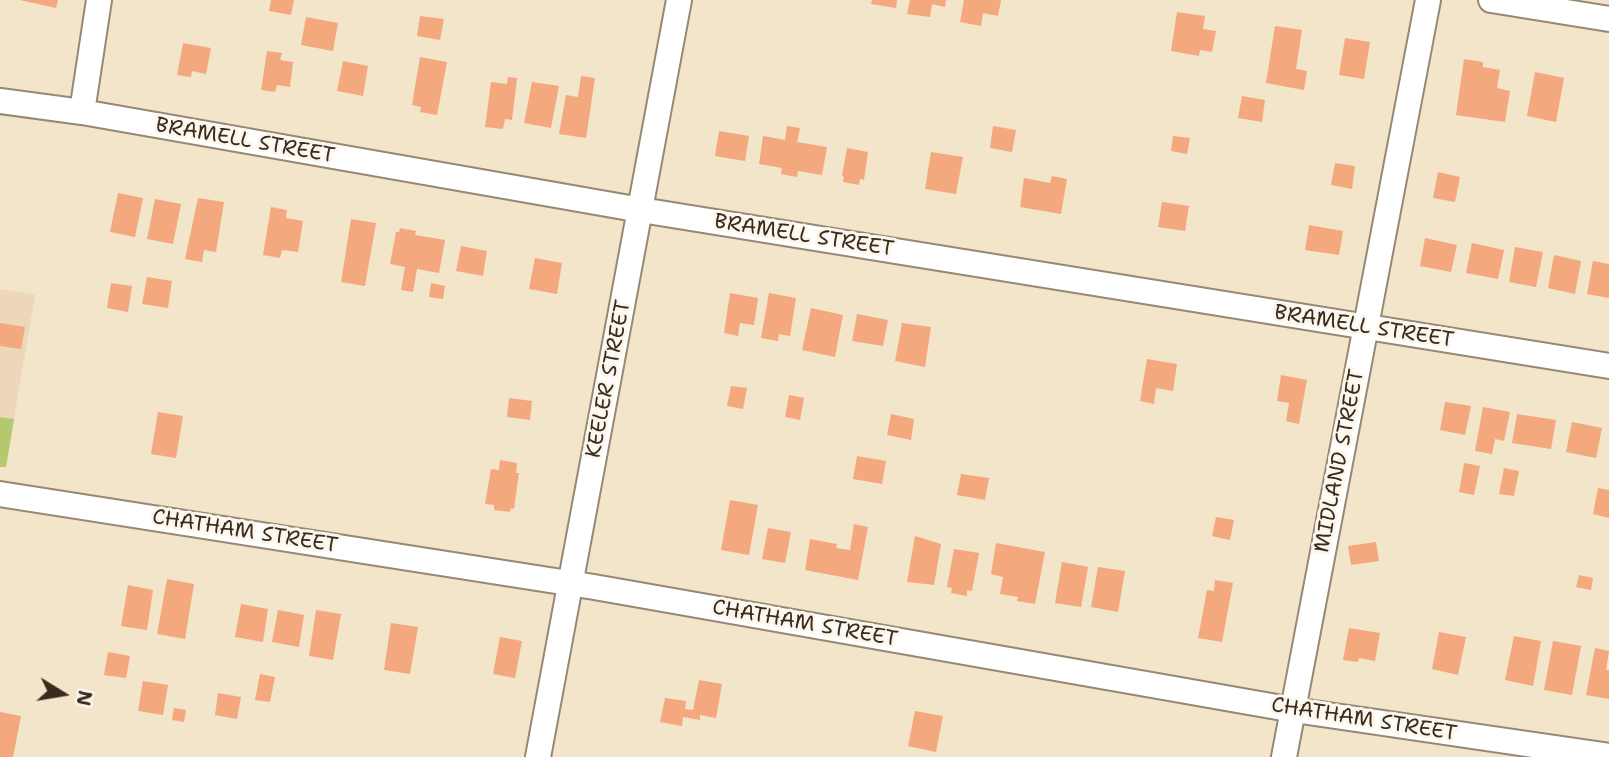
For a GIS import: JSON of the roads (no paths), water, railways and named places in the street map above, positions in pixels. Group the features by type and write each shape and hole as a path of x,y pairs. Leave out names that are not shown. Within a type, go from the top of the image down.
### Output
{"street":[{"path":"82,112 99,0"},
{"name":"KEELER STREET","path":"538,757 679,0"},
{"name":"MIDLAND STREET","path":"1284,757 1428,0"},
{"path":"1491,0 1609,19"},
{"name":"BRAMELL STREET","path":"0,101 82,112 640,210 1609,366"},
{"name":"CHATHAM STREET","path":"0,494 571,584 1294,710 1609,756"}]}
